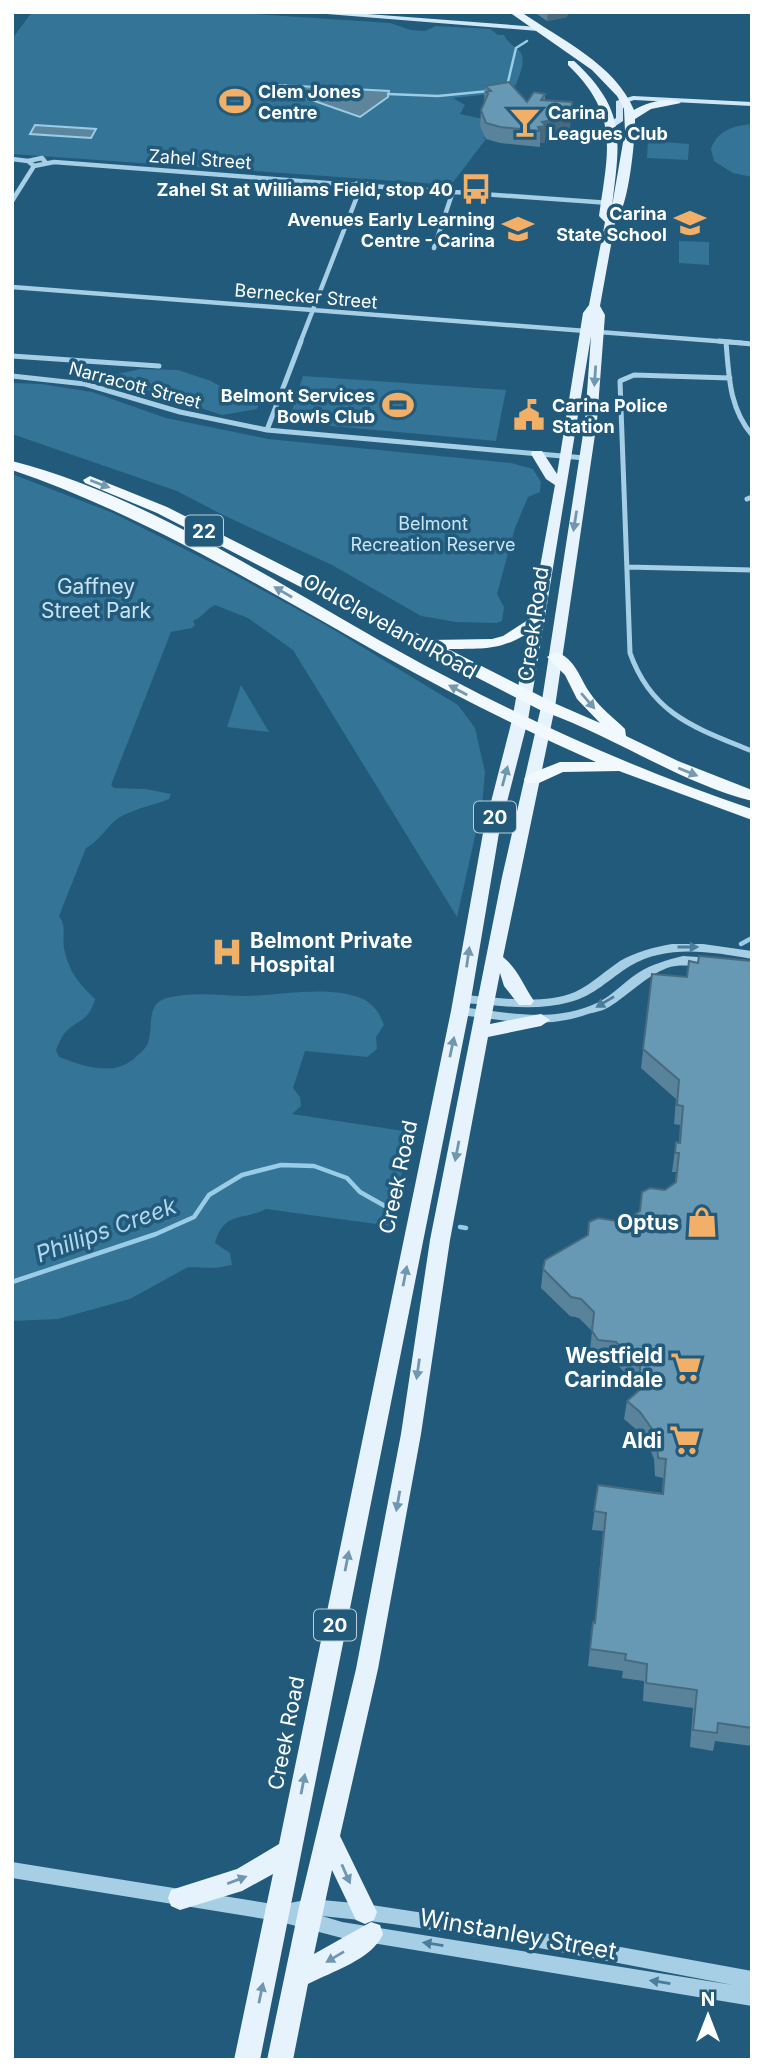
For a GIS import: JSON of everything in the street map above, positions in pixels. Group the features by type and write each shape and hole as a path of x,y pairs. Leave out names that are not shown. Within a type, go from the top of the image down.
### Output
{"highway":[{"name":"Old Cleveland Road","path":"12,452 102,484 162,510 548,707 672,765 752,796"},
{"name":"Old Cleveland Road","path":"12,465 69,485 154,523 259,578 465,694 682,791 752,815"},
{"path":"426,645 493,644 509,639 537,621"},
{"path":"555,657 572,673 583,696 627,742"},
{"path":"533,779 554,768 626,767"}],"main road":[{"path":"306,12 528,27"},
{"name":"Creek Road","path":"280,2060 309,1915 355,1730 411,1434 445,1212 484,1006 548,707 585,458 592,331 589,313 595,305 610,222 615,216 612,203 611,125 602,94 514,12"},
{"path":"467,24 496,14"},
{"name":"Creek Road","path":"496,14 528,27 611,81 624,100 630,118 612,203"},
{"path":"611,81 646,97"},
{"path":"602,94 624,100 752,106"},
{"path":"611,125 620,119 618,106 624,100 646,97 752,106"},
{"path":"630,118 648,106 676,103"},
{"name":"Creek Road","path":"247,2060 461,1005 491,833 520,719 566,456 592,331"},
{"path":"537,454 551,476 562,484"},
{"path":"494,958 510,972 513,986 525,1002"},
{"path":"479,1033 541,1020"},
{"path":"297,1976 357,1945 368,1923 327,1836"},
{"path":"180,1898 242,1879 290,1851"}],"street":[{"name":"Zahel Street","path":"27,161 37,158 45,159 46,163 353,185 362,182 370,186"},
{"path":"12,159 27,161 34,166"},
{"path":"12,201 34,166 46,163"},
{"path":"353,185 360,189 370,186 612,203"},
{"path":"267,430 360,189"},
{"path":"434,248 453,191"},
{"name":"Bernecker Street","path":"12,287 752,344"},
{"path":"726,342 732,401 738,418 752,435"},
{"name":"Narracott Street","path":"12,356 159,366"},
{"path":"730,378 634,375 625,377 620,382 630,653 635,673 645,690 674,716 752,751"},
{"name":"Narracott Street","path":"12,376 85,384 180,412 267,430 585,458"},
{"path":"627,567 752,570"},
{"path":"461,1005 556,1001 575,997 648,953 674,947 698,947 752,956"},
{"path":"484,1006 541,1020 565,1018 591,1010 652,969 683,960 752,967"},
{"name":"Winstanley Street","path":"12,1870 277,1913 368,1923 752,1997"},
{"name":"Winstanley Street","path":"368,1923 483,1930 752,1980"}],"green space":[{"name":"Clem Jones Centre","path":"32,12 223,12 390,23 411,30 425,31 436,26 490,29 498,35 504,35 520,52 523,60 516,85 502,93 453,98 465,105 460,114 483,119 481,126 489,135 483,138 486,139 451,185 12,154 12,39"},
{"path":"752,124 752,177 733,173 714,161 711,149 722,133"},
{"path":"648,141 689,144 688,160 647,158"},
{"path":"679,241 709,242 709,265 679,263"},
{"path":"140,369 178,370 211,381 233,394 262,394 257,409 222,415 137,387 111,383 110,378 113,375"},
{"name":"Belmont Services Bowls Club","path":"303,376 506,390 496,441 288,422"},
{"name":"Belmont Recreation Reserve","path":"12,383 41,384 92,392 166,418 268,439 511,463 533,469 541,482 540,492 528,497 515,528 497,594 504,607 502,621 456,622 421,616 332,565 177,491 12,434"},
{"name":"Gaffney Street Park","path":"12,474 113,513 224,569 324,624 458,705 475,728 485,772 482,805 457,917 293,650 248,618 215,605 193,621 195,625 192,628 171,632 111,785 114,788 145,789 171,794 169,799 120,817 86,848 59,916 63,924 64,948 69,964 79,982 95,999 89,1013 68,1029 56,1050 59,1057 90,1067 110,1068 129,1062 147,1045 156,1005 167,998 177,996 247,996 323,991 352,995 365,1000 377,1011 384,1025 376,1037 377,1049 367,1057 305,1051 293,1088 300,1097 301,1106 292,1114 410,1132 391,1226 266,1209 235,1218 223,1226 215,1243 230,1253 232,1265 216,1268 188,1267 130,1299 58,1319 12,1321"},
{"path":"241,685 269,732 227,727"}],"shaded area":[{"path":"281,85 389,91 388,97 360,117 303,97 259,93 259,89"},
{"path":"35,125 96,129 91,138 30,134"}],"building":[{"path":"509,82 527,102 534,92 545,94 541,100 572,102 570,117 542,122 546,126 538,127 540,131 486,123 481,110 488,94 486,92 491,91 485,86"},
{"name":"Westfield Carindale","path":"699,956 752,961 752,1728 718,1723 717,1733 693,1730 697,1690 646,1683 647,1664 625,1660 626,1654 590,1649 606,1513 594,1511 598,1485 663,1494 666,1459 658,1458 657,1440 652,1429 640,1412 627,1401 644,1386 639,1381 641,1356 628,1354 616,1342 598,1340 592,1331 594,1312 581,1299 571,1297 543,1269 545,1260 588,1235 589,1222 598,1218 623,1222 640,1211 642,1192 650,1188 665,1190 676,1182 679,1153 675,1153 676,1142 680,1143 683,1106 677,1105 679,1080 643,1049 652,974 687,977 689,961 698,963"}],"waterway":[{"path":"507,86 516,48 527,41"},
{"path":"388,94 438,96 489,91"},
{"name":"Phillips Creek","path":"741,944 752,938"},
{"name":"Phillips Creek","path":"12,1282 156,1234 194,1217 209,1195 242,1175 281,1165 314,1166 347,1178 360,1192 392,1210"},
{"name":"Phillips Creek","path":"460,1227 466,1228"}],"place":[{"name":"Clem Jones Centre","path":"235,101"},
{"name":"Carina Leagues Club","path":"525,122"},
{"name":"Zahel St at Williams Field, stop 40","path":"476,189"},
{"name":"Carina State School","path":"690,223"},
{"name":"Avenues Early Learning Centre - Carina","path":"518,229"},
{"name":"Belmont Services Bowls Club","path":"398,405"},
{"name":"Carina Police Station","path":"529,415"},
{"name":"Belmont Private Hospital","path":"227,952"},
{"name":"Optus","path":"702,1222"},
{"name":"Westfield Carindale","path":"686,1367"},
{"name":"Aldi","path":"685,1440"}]}
